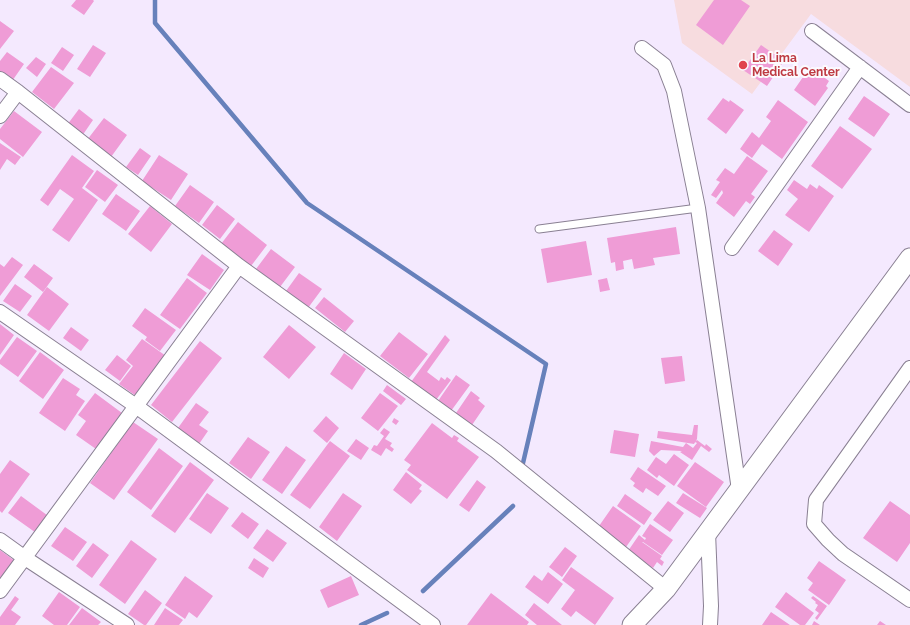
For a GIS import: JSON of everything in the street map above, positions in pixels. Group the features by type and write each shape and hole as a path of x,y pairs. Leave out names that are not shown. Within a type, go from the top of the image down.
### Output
{"street":[{"path":"812,31 910,105"},
{"path":"642,48 664,65 674,91 698,208 739,490"},
{"path":"732,248 860,67"},
{"path":"0,80 18,92 239,266 496,451 666,589"},
{"path":"0,116 18,92"},
{"path":"632,625 666,589 910,258"},
{"path":"0,591 239,266"},
{"path":"0,312 136,406 433,625"},
{"path":"908,374 816,500 814,524 843,554 910,600"},
{"path":"708,532 711,606 710,625"},
{"path":"0,540 127,625"}],"lane":[{"path":"538,229 698,208"}],"shaded area":[{"name":"La Lima Medical Center","path":"674,0 910,0 910,87 811,14 752,94 682,43"}],"building":[{"path":"76,0 94,1 84,15 71,6"},
{"path":"714,0 741,0 750,6 723,45 696,25"},
{"path":"0,21 14,31 0,49"},
{"path":"93,45 106,53 90,77 77,69"},
{"path":"761,45 784,61 767,86 743,70"},
{"path":"62,47 74,55 63,71 51,63"},
{"path":"7,52 24,64 10,84 0,76 0,61"},
{"path":"36,57 46,64 37,77 26,68"},
{"path":"51,67 74,83 54,109 32,92"},
{"path":"810,67 829,81 826,86 828,88 815,106 794,90"},
{"path":"864,96 890,114 874,137 848,119"},
{"path":"723,98 729,102 730,100 744,110 726,134 707,119"},
{"path":"778,100 808,122 782,159 762,144 752,158 740,149 752,132 759,138 771,121 766,117"},
{"path":"79,109 93,120 82,136 67,125"},
{"path":"14,111 42,132 23,157 0,139 0,129"},
{"path":"104,118 127,135 111,157 87,140"},
{"path":"840,126 872,149 842,189 811,166"},
{"path":"0,143 21,157 15,165 7,159 0,170"},
{"path":"140,148 151,156 138,175 126,167"},
{"path":"72,155 94,171 82,188 98,200 69,242 52,230 74,199 60,189 48,206 40,200"},
{"path":"159,155 188,174 171,200 142,181"},
{"path":"747,156 768,171 751,194 755,197 750,204 746,201 734,217 716,203 723,193 722,190 716,198 711,195 720,182 716,180 725,168 734,174"},
{"path":"97,170 118,185 105,202 85,187"},
{"path":"794,180 807,189 810,184 817,189 819,185 834,196 809,232 785,215 798,199 787,190"},
{"path":"190,185 214,202 199,223 175,206"},
{"path":"116,194 140,211 126,231 102,214"},
{"path":"217,205 235,219 220,239 202,225"},
{"path":"150,206 172,224 151,252 128,234"},
{"path":"238,222 267,245 251,266 221,244"},
{"path":"676,227 680,254 653,258 655,265 634,269 632,259 623,261 624,269 616,271 615,262 611,263 607,238"},
{"path":"774,230 793,244 778,266 758,251"},
{"path":"586,241 592,275 547,283 541,249"},
{"path":"271,249 295,267 280,287 256,269"},
{"path":"202,254 224,270 210,290 187,275"},
{"path":"12,257 23,265 0,296 0,264 4,267"},
{"path":"34,264 53,278 43,292 24,277"},
{"path":"299,273 322,289 308,308 286,291"},
{"path":"187,278 207,293 180,329 160,315"},
{"path":"607,278 610,290 600,292 598,280"},
{"path":"15,284 32,296 20,312 3,301"},
{"path":"47,287 69,304 49,331 27,315"},
{"path":"324,297 354,321 345,332 315,308"},
{"path":"145,308 176,330 160,351 145,340 147,337 132,326"},
{"path":"0,324 14,335 0,355"},
{"path":"289,325 316,347 289,379 263,357"},
{"path":"71,327 89,340 81,351 63,338"},
{"path":"399,332 428,354 409,378 380,356"},
{"path":"445,335 450,340 427,372 439,381 441,377 445,380 447,377 451,380 436,400 411,382"},
{"path":"17,337 37,351 18,377 0,364 0,360"},
{"path":"142,339 166,356 136,396 119,384 133,366 126,360"},
{"path":"200,341 222,358 172,422 151,405"},
{"path":"40,352 64,370 43,399 19,381"},
{"path":"344,353 366,369 352,390 330,374"},
{"path":"117,355 131,366 120,381 105,370"},
{"path":"682,356 685,381 665,384 661,358"},
{"path":"456,375 470,385 451,411 438,401"},
{"path":"63,378 80,389 76,395 85,401 65,431 39,413"},
{"path":"387,385 406,399 401,405 383,391"},
{"path":"471,391 480,398 478,400 485,406 472,425 456,413"},
{"path":"95,393 122,413 96,449 76,435 86,421 78,415"},
{"path":"380,393 398,406 378,431 361,418"},
{"path":"196,403 209,412 199,425 208,431 199,444 178,428"},
{"path":"326,416 339,428 327,443 313,431"},
{"path":"394,418 399,421 396,425 392,422"},
{"path":"133,422 158,439 114,500 90,483"},
{"path":"432,423 452,438 454,435 459,438 457,441 479,457 447,499 407,470 411,465 404,460"},
{"path":"694,425 698,425 697,439 694,444 657,438 658,431 692,435"},
{"path":"384,428 390,432 385,439 392,443 390,446 394,449 392,452 386,448 381,456 371,450 374,445 377,446 384,436 380,433"},
{"path":"614,430 639,434 635,457 610,453"},
{"path":"248,437 270,452 251,479 229,463"},
{"path":"356,439 369,448 361,460 347,451"},
{"path":"697,440 705,446 706,444 712,449 709,452 701,446 692,460 680,452 682,451 661,450 654,456 649,451 651,441 683,447 686,443 693,448 697,443 695,442"},
{"path":"330,441 350,456 310,509 290,495"},
{"path":"286,446 306,460 282,494 262,480"},
{"path":"159,448 183,466 151,510 127,492"},
{"path":"674,454 689,465 674,486 659,475 657,478 647,470 656,457 666,464"},
{"path":"10,460 30,474 2,513 0,511 0,474"},
{"path":"190,462 214,480 175,533 151,516"},
{"path":"695,462 724,482 706,507 677,486"},
{"path":"638,467 666,486 658,496 646,488 643,493 633,486 635,483 630,479"},
{"path":"406,472 422,485 419,489 422,491 411,504 393,490"},
{"path":"477,480 486,487 469,512 459,505"},
{"path":"207,493 229,508 211,534 189,519"},
{"path":"343,493 362,506 337,541 319,527"},
{"path":"683,493 707,508 700,518 676,503"},
{"path":"625,494 652,513 644,525 617,506"},
{"path":"21,496 51,518 39,535 8,513"},
{"path":"668,501 684,513 670,532 653,520"},
{"path":"890,501 910,515 910,543 897,562 863,538"},
{"path":"613,506 641,526 626,547 599,526"},
{"path":"242,512 259,524 248,539 231,526"},
{"path":"650,524 673,540 662,555 642,542 662,556 660,559 664,562 662,566 657,562 653,568 628,551 639,535 645,540 646,538 642,536"},
{"path":"65,527 87,542 73,561 51,546"},
{"path":"267,529 287,543 273,562 253,548"},
{"path":"131,540 157,559 125,604 99,585"},
{"path":"93,543 109,555 92,578 76,566"},
{"path":"565,547 577,556 562,577 549,567"},
{"path":"0,550 15,561 1,579 0,578"},
{"path":"254,558 269,568 263,578 248,568"},
{"path":"819,561 846,580 829,605 808,590 813,583 807,578"},
{"path":"571,567 614,598 595,625 576,611 571,617 561,609 575,590 562,580"},
{"path":"548,572 563,584 548,604 525,587 534,575 542,581"},
{"path":"185,576 213,596 197,618 189,612 185,619 165,605"},
{"path":"351,576 359,595 328,608 320,590"},
{"path":"145,590 162,603 146,625 144,625 128,614"},
{"path":"59,592 80,607 67,625 54,625 42,616"},
{"path":"786,592 814,613 805,625 800,625 775,607"},
{"path":"491,593 529,622 527,625 467,625"},
{"path":"15,596 19,599 11,610 21,617 15,625 0,625 0,617"},
{"path":"813,596 827,606 817,620 815,618 819,613 815,610 818,605 811,598"},
{"path":"534,603 562,625 537,625 525,615"},
{"path":"82,608 101,622 98,625 69,625"},
{"path":"165,608 183,620 179,625 154,625"},
{"path":"771,612 790,625 762,625"},
{"path":"814,621 820,625 812,625"},
{"path":"880,621 886,625 877,625"}],"waterway":[{"path":"155,0 155,23 307,203 546,364 523,463"},
{"path":"423,591 513,506"},
{"path":"361,625 387,613"}],"place":[{"name":"La Lima Medical Center","path":"743,65"}]}
